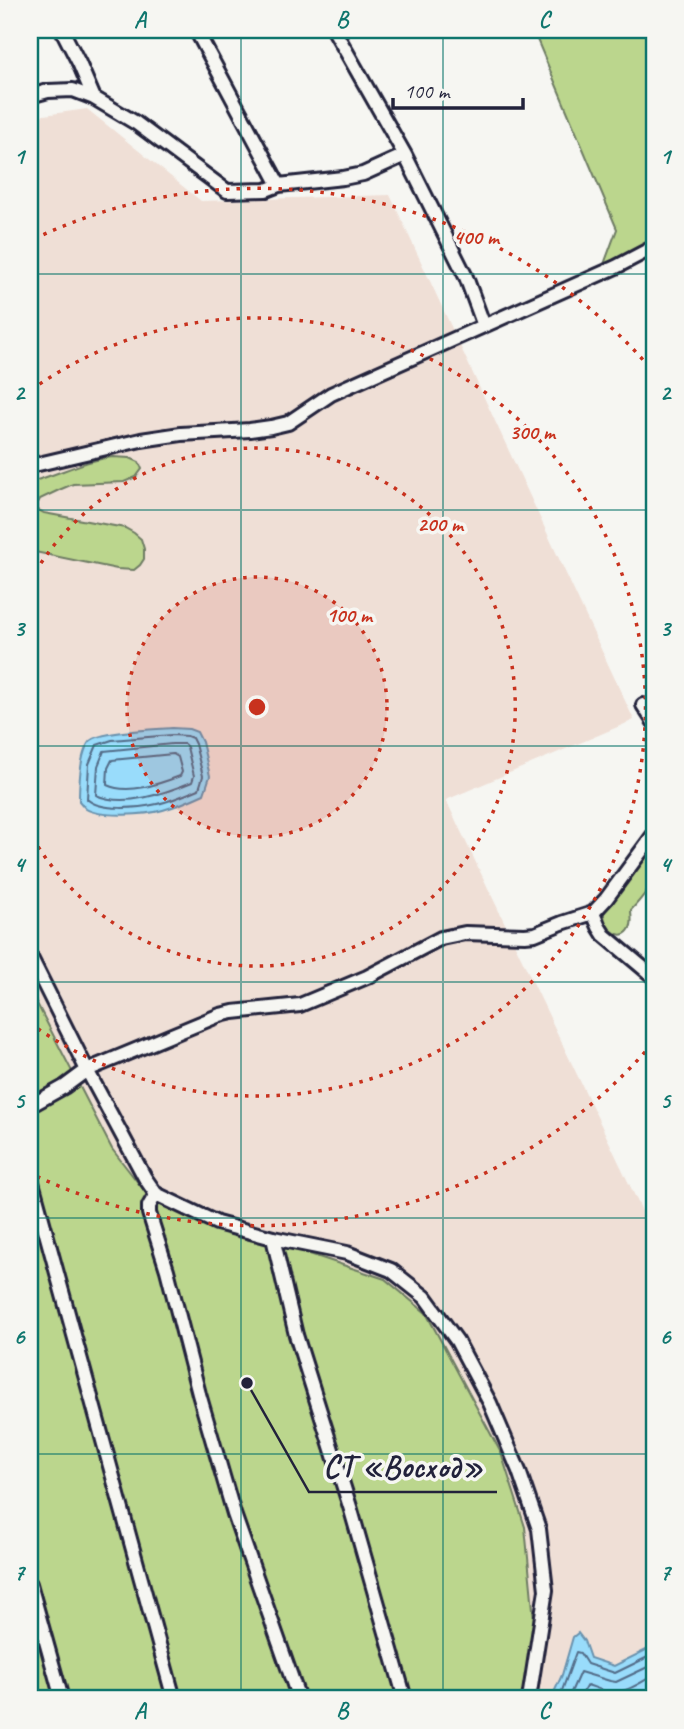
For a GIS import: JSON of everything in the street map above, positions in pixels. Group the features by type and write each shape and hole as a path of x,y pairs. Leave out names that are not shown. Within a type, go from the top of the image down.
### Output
{"street":[{"path":"62,30 94,98"},
{"path":"196,30 279,185"},
{"path":"334,30 405,155 466,277 484,326"},
{"path":"30,96 48,91 73,90 94,98 136,123 227,191 266,190 279,185 353,176 405,155"},
{"path":"30,466 141,440 250,430 288,423 331,394 616,267 654,247"},
{"path":"643,705 654,722"},
{"path":"30,1106 87,1070 220,1015 300,1004 367,977 441,938 465,933 536,934 562,922 593,913 654,834"},
{"path":"593,913 604,935 654,977"},
{"path":"30,956 87,1070 156,1194 217,1223 347,1253 391,1270 425,1297 457,1341 490,1403 519,1471 539,1528 546,1590 529,1699"},
{"path":"30,1175 174,1699"},
{"path":"156,1194 149,1206 149,1213 207,1421 234,1514 299,1699"},
{"path":"273,1238 296,1335 351,1510 405,1699"},
{"path":"30,1584 62,1699"}],"shaded area":[{"path":"87,109 201,201 390,195 634,720 446,800 654,1236 654,1699 502,1699 121,1212 30,1034 30,117"}],"green space":[{"path":"533,30 654,30 654,242 603,267 617,229"},
{"path":"113,457 130,458 139,462 142,469 136,477 124,482 73,484 40,499 38,510 125,528 141,539 144,559 140,565 134,570 117,569 30,551 30,482 92,461"},
{"path":"654,842 654,872 650,886 631,910 632,922 627,933 618,934 610,929 604,913"},
{"path":"30,990 112,1149 153,1202 385,1279 426,1313 501,1453 525,1527 536,1640 525,1699 30,1699"}],"water":[{"path":"172,728 197,732 202,742 210,776 204,794 163,810 135,814 93,812 79,801 82,761 90,741 116,733"},
{"path":"578,1633 590,1658 614,1666 654,1646 654,1699 551,1699 562,1675 573,1637"}],"place":[{"name":"СТ «Восход»","path":"247,1383"}]}
